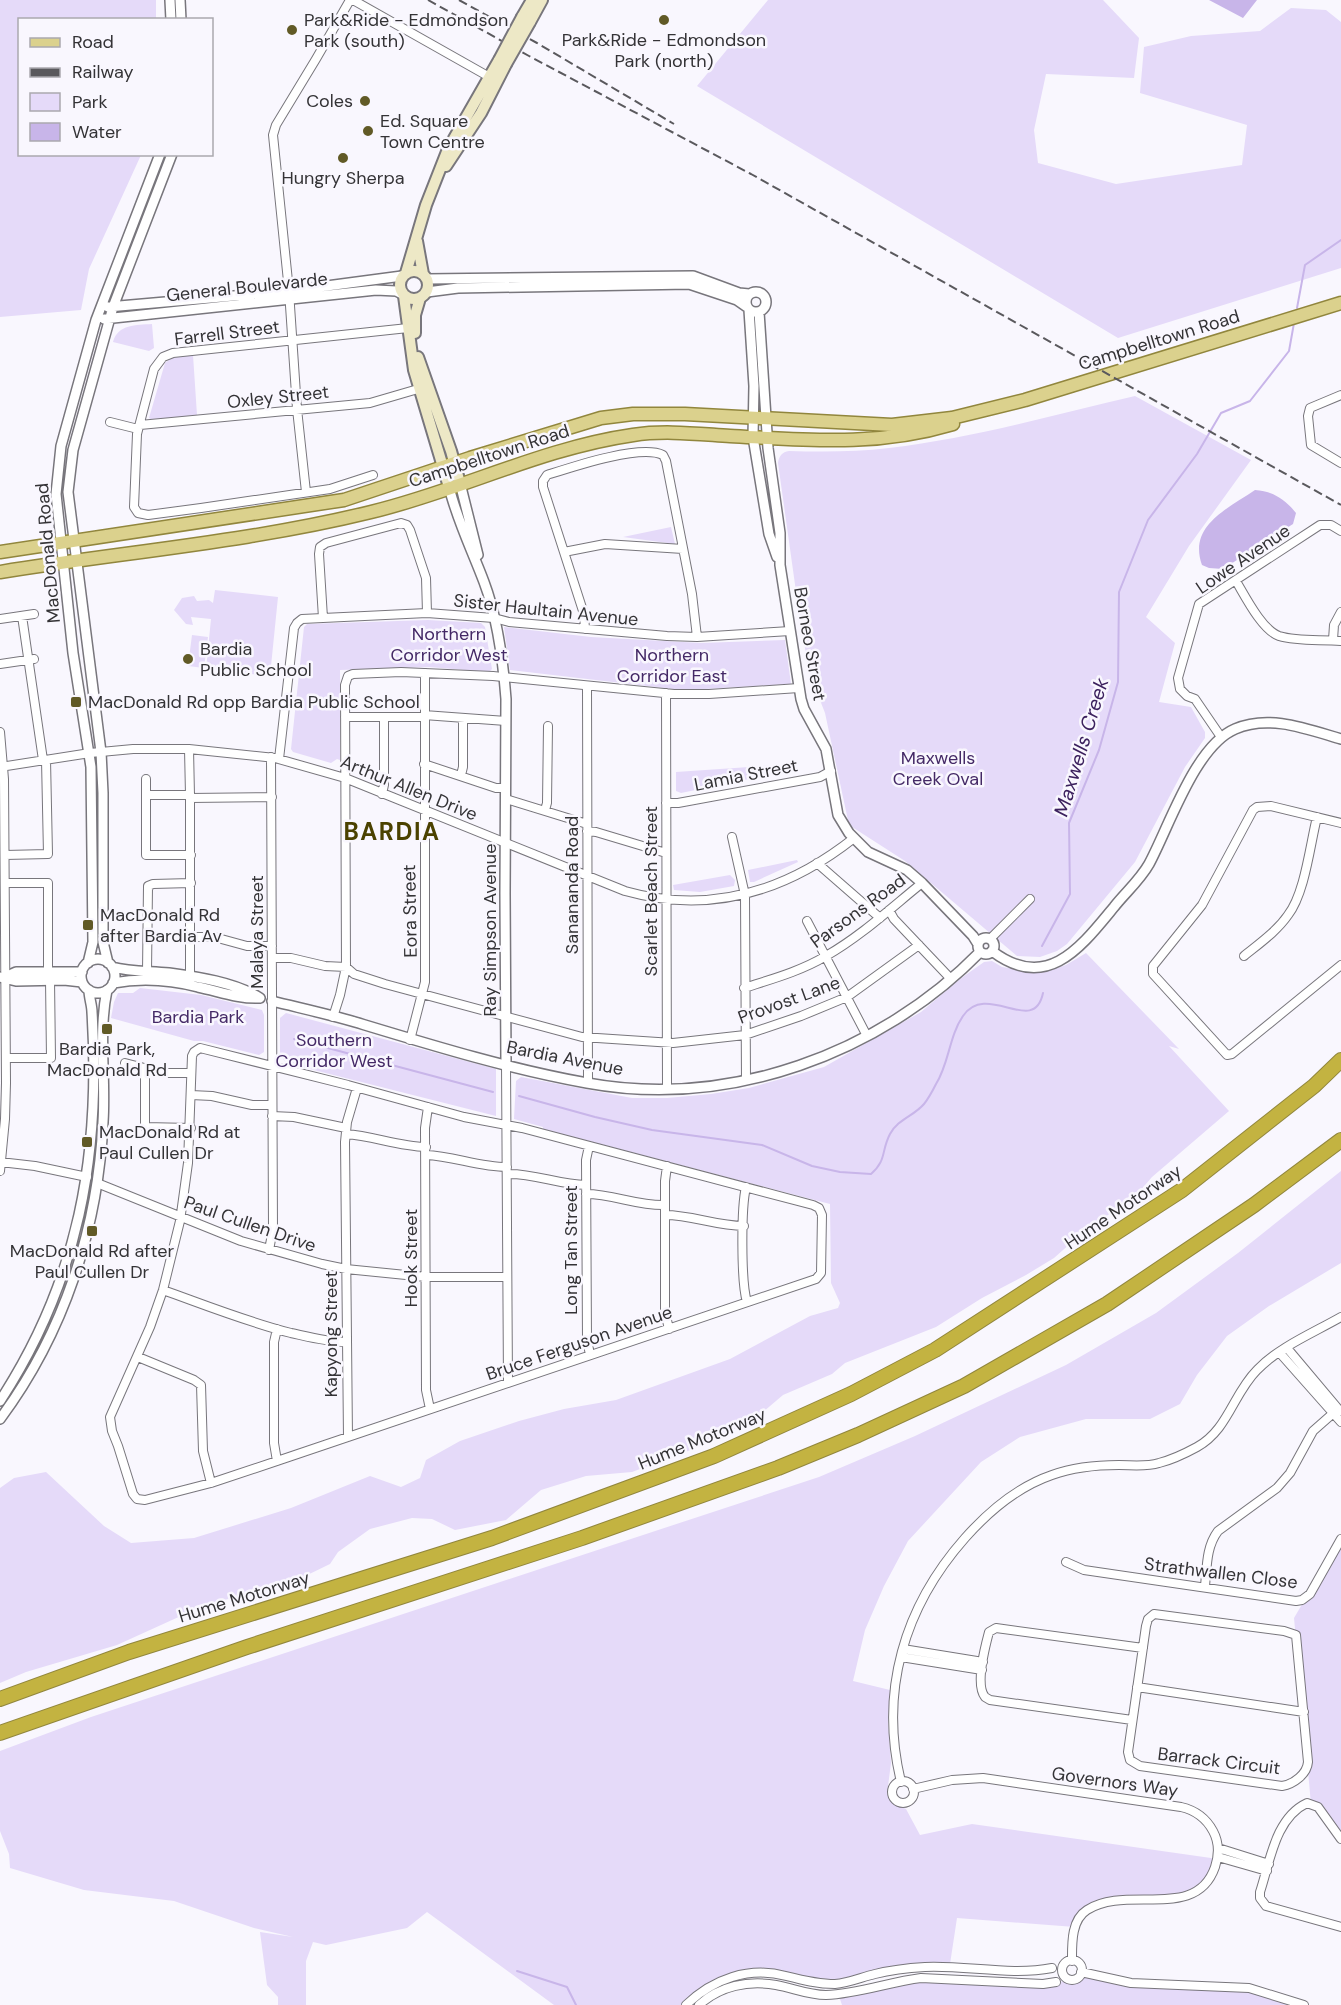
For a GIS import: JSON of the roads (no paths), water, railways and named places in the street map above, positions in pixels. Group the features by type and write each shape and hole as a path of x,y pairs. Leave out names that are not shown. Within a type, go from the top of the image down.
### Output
{"highway":[{"name":"Hume Motorway","path":"0,1699 129,1652 492,1538 714,1456 841,1398 935,1350 1182,1190 1314,1086 1341,1060"},
{"path":"0,1733 236,1651 582,1538 778,1468 858,1435 964,1386 1107,1304 1254,1205 1341,1140"}],"main road":[{"path":"449,465 418,389 403,295 399,285 448,149 493,78 532,0"},
{"path":"526,13 542,0"},
{"path":"417,240 425,276 423,295 415,315 414,327 418,357 454,485"},
{"path":"404,274 414,270 425,276"},
{"path":"403,295 412,299 423,295"},
{"name":"Campbelltown Road","path":"0,572 317,525 375,511 579,445 634,434 669,432 836,442 885,439 923,433 990,410 1340,303"},
{"path":"418,357 417,364 422,383 418,389"},
{"name":"Campbelltown Road","path":"0,552 344,500 601,418 656,414 892,425 952,418 990,410"}],"street":[{"path":"170,0 171,18"},
{"path":"180,0 181,18"},
{"path":"306,492 289,296 272,140 273,131 351,0 493,78"},
{"name":"MacDonald Road","path":"110,965 103,929 101,752 70,561 61,543 56,494 64,435 96,320 159,156"},
{"name":"MacDonald Road","path":"88,963 93,942 90,753 77,681 70,561 75,542 68,492 70,466 112,307 171,156"},
{"path":"100,308 233,296 289,296 404,274"},
{"path":"423,295 458,288 689,284 737,300 759,312 766,304 765,297 759,293 739,293 693,276 425,276"},
{"path":"572,277 581,280 612,279 614,285"},
{"name":"General Boulevarde","path":"96,320 289,296 376,290 396,291 403,295"},
{"path":"748,308 746,300 750,294"},
{"name":"Borneo Street","path":"748,308 754,386 753,437 769,534 780,565"},
{"name":"Borneo Street","path":"759,312 772,483 780,532 780,565 790,631 804,710 826,749 837,815 868,852 902,867 922,883 973,936 979,948"},
{"name":"Farrell Street","path":"373,475 330,489 148,514 138,513 134,501 136,444 139,427 154,369 163,357 172,353 408,328"},
{"name":"Oxley Street","path":"110,422 139,427 370,403 418,389"},
{"path":"1341,395 1310,408 1308,416 1311,445 1341,463"},
{"path":"585,629 584,614 543,487 545,477 592,461 651,452 661,454 665,458 697,637"},
{"name":"Ray Simpson Avenue","path":"454,485 494,618 504,678 508,1383"},
{"path":"322,618 320,547 326,543 401,523 407,525 410,530 425,572 428,587 427,614"},
{"name":"Lowe Avenue","path":"1221,737 1195,699 1187,696 1180,689 1178,678 1199,604 1320,525 1331,525 1341,531"},
{"path":"564,552 605,544 683,549"},
{"path":"1236,581 1266,627 1278,636 1302,640 1337,641 1334,625 1341,612"},
{"path":"0,619 34,614"},
{"name":"Sister Haultain Avenue","path":"299,620 427,614 494,618 509,622 650,635 697,637 790,631"},
{"path":"5,855 48,854 44,760 31,659 22,616"},
{"name":"Malaya Street","path":"269,1250 273,1229 272,797 275,758 294,628 299,620"},
{"path":"0,664 31,659"},
{"path":"333,1017 346,966 345,685 347,678 351,675 425,673 666,693 709,694 799,688"},
{"name":"Eora Street","path":"410,1040 425,974 425,673"},
{"name":"Sanananda Road","path":"587,686 588,1083"},
{"name":"Scarlet Beach Street","path":"666,693 667,1089"},
{"path":"345,717 424,716 506,721"},
{"path":"382,794 384,717"},
{"path":"461,775 463,718"},
{"path":"992,951 1008,962 1035,967 1056,963 1075,952 1147,867 1198,766 1221,737 1248,724 1263,722 1287,724 1341,739"},
{"path":"545,810 548,726"},
{"path":"0,732 5,855 2,903 6,1058 3,1083 5,1119 0,1165 57,1170 87,1178"},
{"path":"189,748 190,981"},
{"name":"Arthur Allen Drive","path":"2,767 90,753 189,748 275,758 345,778 424,812 625,891 666,900 705,901 744,895 786,881 854,838"},
{"path":"424,764 496,788 506,788"},
{"name":"Lamia Street","path":"666,803 678,803 820,777 831,771"},
{"path":"146,779 146,855 190,855"},
{"path":"146,795 272,797"},
{"path":"506,799 545,810 596,832 666,853"},
{"path":"1341,823 1263,805 1253,810 1202,905 1154,966 1153,974 1227,1055 1232,1054 1341,965"},
{"path":"1244,956 1281,925 1293,909 1317,817"},
{"path":"732,837 744,895 746,1080"},
{"path":"817,863 880,918"},
{"path":"5,883 48,883 51,1058 6,1058"},
{"path":"147,972 148,886 191,883"},
{"name":"Parsons Road","path":"744,988 793,972 826,956 880,918 922,883"},
{"path":"990,939 994,943 992,951 987,954 979,948 982,939 990,939 1030,899"},
{"path":"889,910 894,919 950,978"},
{"path":"807,921 867,1036"},
{"path":"190,937 214,937 248,946 272,946"},
{"name":"Provost Lane","path":"272,958 291,958 325,966 346,966 354,974 422,994 588,1037 666,1043 745,1035 847,997 919,945"},
{"name":"Bardia Avenue","path":"110,965 130,972 147,972 248,991 260,998 410,1040 588,1083 667,1089 713,1086 746,1080 778,1073 810,1062 867,1036 900,1017 950,978 979,948"},
{"path":"0,1419 31,1372 59,1316 84,1246 97,1183 104,1121 104,1010 114,972 110,965 98,959 88,963 82,972 16,981 3,977"},
{"path":"0,1401 26,1359 51,1308 73,1245 87,1178 92,1133 92,1011 82,972"},
{"path":"49,976 86,986 98,993 110,986"},
{"name":"Bardia Avenue","path":"110,986 138,980 190,981"},
{"name":"Bruce Ferguson Avenue","path":"200,1048 816,1206 822,1212 823,1266 816,1279 669,1329 211,1483 145,1500 137,1499 134,1497 112,1431 110,1417 138,1357 163,1290 181,1216 191,1128 191,1073 192,1056 200,1048"},
{"path":"125,1064 164,1073 191,1073"},
{"path":"145,1068 145,1128 191,1128"},
{"name":"Kapyong Street","path":"348,1437 346,1131 357,1088"},
{"path":"191,1095 212,1096 246,1104 272,1105"},
{"name":"Hook Street","path":"428,1107 426,1390 430,1409"},
{"path":"272,1116 294,1117 485,1166 570,1185 586,1185"},
{"name":"Long Tan Street","path":"589,1146 586,1160 586,1194 587,1339 590,1355"},
{"path":"667,1166 664,1181 665,1312 669,1329"},
{"name":"Paul Cullen Drive","path":"97,1183 269,1250 346,1269 426,1277 506,1277"},
{"path":"746,1187 744,1288 747,1302"},
{"path":"586,1194 605,1195 648,1206 665,1206"},
{"path":"664,1215 686,1215 723,1226 744,1226"},
{"path":"163,1290 212,1309 277,1329 321,1340 346,1342"},
{"path":"901,1782 894,1736 894,1700 902,1653 915,1612 937,1572 971,1531 996,1506 1028,1485 1070,1469 1094,1465 1160,1463 1196,1448 1219,1429 1246,1381 1270,1358 1341,1317"},
{"path":"277,1329 274,1342 274,1443 277,1461"},
{"path":"1283,1350 1337,1411 1341,1422"},
{"path":"138,1357 201,1385 202,1440 211,1483"},
{"path":"1205,1586 1209,1548 1214,1536 1277,1488 1290,1473 1313,1431 1337,1411"},
{"name":"Strathwallen Close","path":"1066,1562 1084,1570 1296,1601 1310,1594 1341,1539"},
{"name":"Barrack Circuit","path":"1157,1613 1291,1632 1296,1635 1307,1769 1291,1783 1282,1786 1136,1764 1130,1760 1128,1754 1143,1648 1148,1621 1157,1613"},
{"path":"1132,1720 990,1700 982,1693 982,1666 989,1632 996,1628 1143,1648"},
{"path":"902,1653 982,1666"},
{"path":"1137,1687 1304,1712"},
{"name":"Governors Way","path":"913,1789 967,1778 983,1778 1180,1807 1192,1811 1205,1821 1216,1837 1218,1852"},
{"path":"901,1782 910,1784 913,1789 913,1796 909,1801 898,1802 894,1797 893,1791 901,1782"},
{"path":"1341,1839 1318,1807 1307,1803 1284,1821 1260,1898 1266,1906 1341,1927"},
{"path":"1072,1961 1072,1937 1078,1920 1085,1911 1093,1907 1119,1900 1176,1899 1195,1893 1208,1882 1213,1873 1218,1852 1268,1867"},
{"path":"1072,1961 1080,1965 1081,1972 1078,1978 1073,1980 1064,1976 1062,1972 1063,1965 1072,1961"},
{"path":"686,2005 712,1985 725,1979 751,1973 765,1972 816,1983 836,1984 878,1973 911,1968 1040,1970 1052,1968"},
{"path":"1081,1972 1131,1983 1249,1988 1304,2005"},
{"path":"699,2005 722,1990 746,1983 776,1985 824,1995 921,1978 1043,1984 1056,1982"}],"water":[{"path":"1209,0 1257,0 1243,18"},
{"path":"1255,490 1273,494 1287,504 1296,513 1293,524 1223,569 1202,565 1199,551 1200,540 1205,529 1222,512"}],"waterway":[{"name":"Maxwells Creek","path":"1297,308 1305,265 1341,240"},
{"name":"Maxwells Creek","path":"1042,946 1070,894 1069,823 1099,750 1118,682 1119,592 1148,520 1197,454 1221,413 1250,401 1289,351 1294,323"},
{"path":"519,1096 652,1130 762,1145 812,1166 840,1172 871,1174 882,1160 887,1140 893,1129 920,1108 930,1094 944,1068 955,1032 963,1016 973,1007 984,1004 1030,1010 1038,1005 1043,993"},
{"path":"294,1039 493,1092"},
{"path":"517,1971 567,1987 576,2005"}],"railway":[{"path":"428,0 751,174 1341,505"},
{"path":"459,0 674,124"}],"place":[{"name":"Park&Ride - Edmondson Park (north)","path":"664,20"},
{"name":"Park&Ride - Edmondson Park (south)","path":"292,30"},
{"name":"Coles","path":"365,101"},
{"name":"Ed. Square Town Centre","path":"368,131"},
{"name":"Hungry Sherpa","path":"343,158"},
{"name":"Bardia Public School","path":"188,659"},
{"name":"MacDonald Rd opp Bardia Public School","path":"76,702"},
{"name":"MacDonald Rd after Bardia Av","path":"88,925"},
{"name":"Bardia Park, MacDonald Rd","path":"107,1029"},
{"name":"MacDonald Rd at Paul Cullen Dr","path":"87,1142"},
{"name":"MacDonald Rd after Paul Cullen Dr","path":"92,1231"}],"district":[{"name":"BARDIA","path":"392,832"}],"park label":[{"name":"Northern Corridor West","path":"449,644"},
{"name":"Northern Corridor East","path":"672,665"},
{"name":"Maxwells Creek Oval","path":"938,768"},
{"name":"Bardia Park","path":"198,1017"},
{"name":"Southern Corridor West","path":"334,1050"}]}
